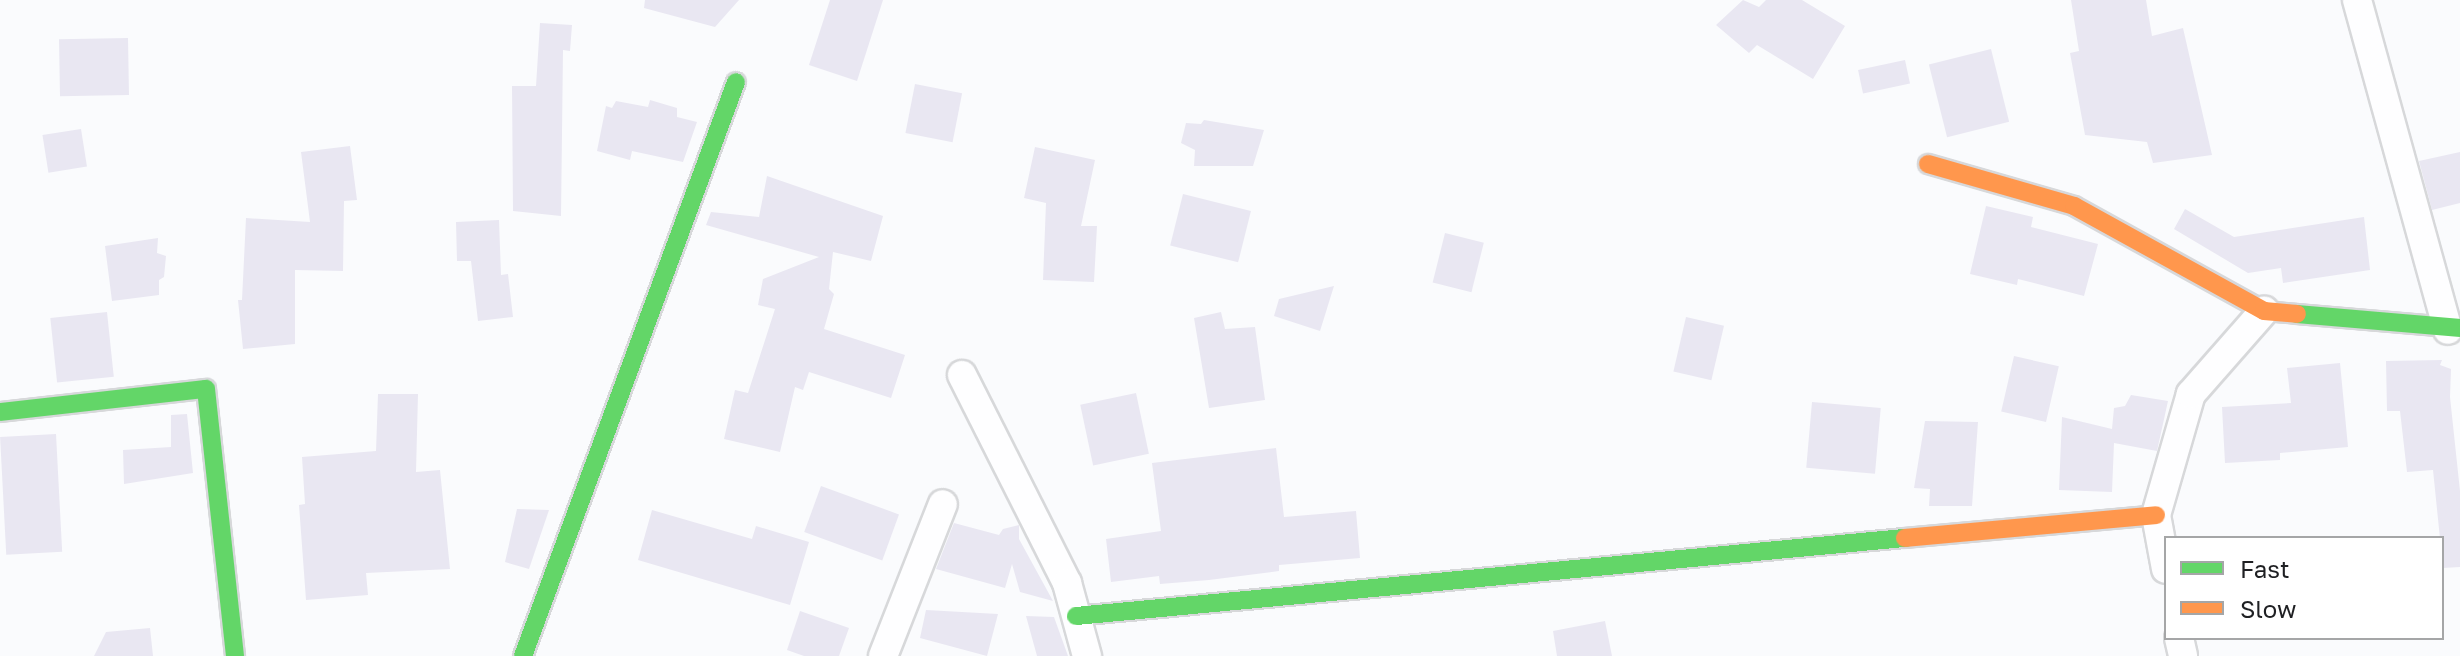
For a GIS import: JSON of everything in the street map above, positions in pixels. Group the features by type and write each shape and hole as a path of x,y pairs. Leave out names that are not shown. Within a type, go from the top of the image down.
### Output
{"street":[{"path":"1928,164 2074,206 2264,311 2454,329 2357,0"},
{"path":"523,656 736,82"},
{"path":"2164,558 2156,515 2191,394 2264,311"},
{"path":"962,375 1067,583 1087,656"},
{"path":"0,412 206,389 235,656"},
{"path":"883,656 943,504"},
{"path":"1076,616 2156,515"}],"building":[{"path":"645,0 739,0 715,27 644,8"},
{"path":"830,0 883,0 857,81 809,65"},
{"path":"1743,0 1759,7 1766,0 1802,0 1845,26 1813,79 1757,45 1749,53 1716,25"},
{"path":"2071,0 2146,0 2152,36 2183,28 2212,155 2153,163 2147,142 2085,135 2070,53 2079,51"},
{"path":"540,23 572,25 570,51 563,50 561,216 513,211 512,86 536,86"},
{"path":"128,38 129,95 60,96 59,39"},
{"path":"1991,49 2009,122 1947,137 1929,64"},
{"path":"1905,60 1910,83 1863,93 1858,70"},
{"path":"915,84 962,93 953,142 905,133"},
{"path":"650,100 677,108 677,117 697,122 683,162 632,151 630,160 597,151 606,106 612,108 616,101 648,107"},
{"path":"1204,120 1264,130 1253,166 1194,166 1195,150 1181,143 1186,123 1201,124"},
{"path":"81,129 87,167 48,173 42,135"},
{"path":"350,146 357,200 344,201 343,271 295,270 295,344 243,349 238,300 242,300 246,218 310,222 301,152"},
{"path":"1035,147 1095,160 1081,226 1097,226 1094,282 1043,280 1046,203 1024,198"},
{"path":"2460,152 2460,203 2432,210 2419,161"},
{"path":"767,176 883,216 871,261 833,252 829,289 834,294 824,329 905,355 891,398 809,372 803,390 795,387 780,452 724,439 735,390 748,393 775,309 758,305 763,279 819,257 706,225 711,212 759,217"},
{"path":"1183,194 1251,211 1238,262 1170,245"},
{"path":"1986,206 2033,217 2031,227 2098,244 2084,296 2018,279 2017,285 1970,274"},
{"path":"2185,209 2234,237 2364,217 2370,270 2283,283 2281,268 2248,273 2174,229"},
{"path":"499,220 501,275 508,274 513,317 478,321 471,261 457,261 456,222"},
{"path":"1445,233 1484,243 1471,292 1433,282"},
{"path":"158,238 157,253 166,256 164,277 159,280 159,295 112,301 105,246"},
{"path":"1334,286 1320,331 1274,316 1279,299"},
{"path":"107,312 114,377 57,383 50,318"},
{"path":"1221,312 1225,329 1255,327 1265,400 1209,408 1194,318"},
{"path":"1686,317 1724,326 1711,380 1673,372"},
{"path":"2014,356 2059,366 2046,422 2001,412"},
{"path":"2442,360 2440,365 2451,369 2450,397 2460,491 2460,567 2444,568 2444,536 2440,536 2433,470 2407,472 2400,411 2387,411 2386,361"},
{"path":"2340,363 2348,447 2280,453 2280,460 2225,463 2222,407 2291,403 2287,368"},
{"path":"1136,393 1149,454 1093,465 1080,405"},
{"path":"378,394 418,394 416,472 440,470 450,569 366,573 368,595 306,600 299,505 305,504 302,457 376,451"},
{"path":"2131,395 2168,401 2157,451 2114,443 2112,492 2059,490 2062,417 2112,429 2114,408 2125,406"},
{"path":"1812,402 1881,408 1875,474 1806,468"},
{"path":"187,414 193,473 124,484 123,450 171,447 171,415"},
{"path":"1925,421 1978,422 1972,506 1929,506 1930,489 1914,488"},
{"path":"56,434 62,552 6,555 0,437"},
{"path":"1276,448 1284,517 1356,511 1360,558 1279,565 1279,571 1209,580 1160,584 1159,576 1111,582 1106,539 1161,531 1152,463"},
{"path":"821,486 899,514 882,560 804,532"},
{"path":"517,509 549,510 529,569 505,562"},
{"path":"652,510 752,539 756,526 809,542 790,605 638,560"},
{"path":"954,523 999,535 1003,529 1019,525 1019,539 1053,601 1020,592 1012,564 1005,588 936,569"},
{"path":"926,610 998,614 987,656 920,638"},
{"path":"800,611 849,628 839,656 804,656 787,650"},
{"path":"1026,616 1054,617 1068,656 1037,656"},
{"path":"1605,621 1612,656 1557,656 1553,631"},
{"path":"150,628 153,656 94,656 106,632"}],"traffic: fast":[{"path":"523,656 736,82"},
{"path":"2297,314 2460,328"},
{"path":"0,412 206,389 235,656"},
{"path":"1076,616 1905,538"}],"traffic: slow":[{"path":"1928,164 2074,206 2264,311 2297,314"},
{"path":"1905,538 2156,515"}]}
